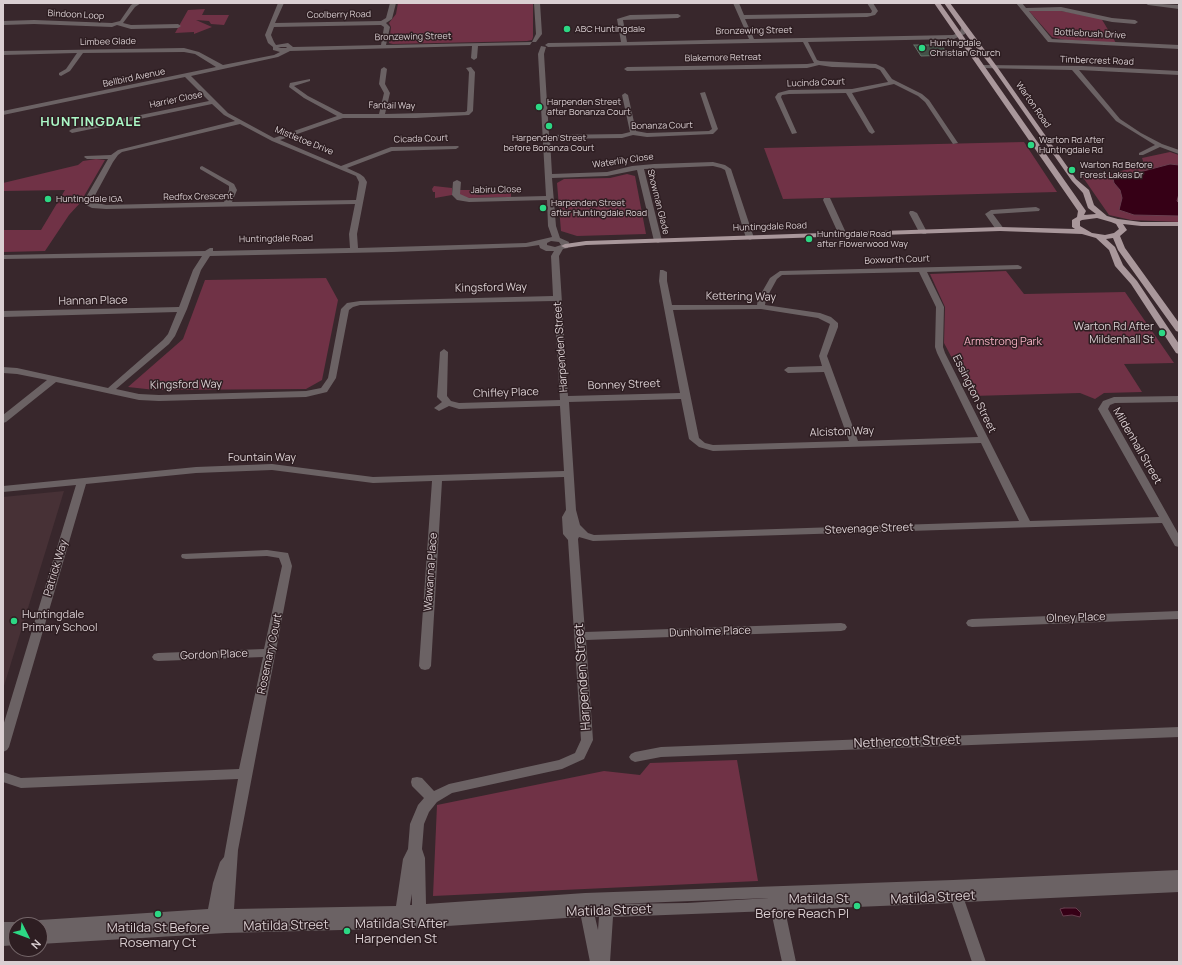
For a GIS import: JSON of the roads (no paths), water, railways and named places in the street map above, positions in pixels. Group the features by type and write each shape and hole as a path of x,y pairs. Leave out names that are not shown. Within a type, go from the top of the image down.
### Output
{"main road":[{"name":"Warton Road","path":"937,3 1082,211 1076,226 1083,232"},
{"name":"Warton Road","path":"947,3 996,69 1074,180 1086,192 1091,206 1104,217"},
{"name":"Warton Road","path":"1077,221 1090,216 1141,224 1179,225"},
{"path":"1114,220 1122,227 1120,233 1122,248 1179,329"},
{"name":"Huntingdale Road","path":"1026,229 1077,221"},
{"path":"1083,232 1098,236 1179,225"},
{"name":"Huntingdale Road","path":"559,246 586,243 1000,229 1083,232"},
{"path":"1098,236 1112,249 1119,266 1134,283 1179,351"}],"street":[{"name":"Bindoon Loop","path":"3,23 34,22 102,26 118,24 124,20 133,6 138,3"},
{"path":"276,48 268,35 281,3"},
{"name":"Coolberry Road","path":"272,26 382,23 389,19 393,3"},
{"path":"533,44 545,43 539,34 537,3"},
{"path":"736,3 752,40"},
{"path":"742,17 867,15 873,14 875,11 870,3"},
{"name":"Bottlebrush Drive","path":"1019,3 1050,41 1179,47"},
{"path":"1148,3 1176,5"},
{"path":"1025,10 1061,9 1112,20 1135,22"},
{"path":"624,42 620,19 630,17 678,16"},
{"path":"382,23 387,27 383,47"},
{"path":"118,24 131,27 178,26"},
{"path":"959,36 964,33 964,26"},
{"path":"533,44 539,34"},
{"name":"Bronzewing Street","path":"545,43 940,36 959,36 973,40"},
{"path":"804,39 815,61 819,63"},
{"path":"271,41 289,48"},
{"name":"Harpenden Street","path":"401,917 410,859 415,849 417,824 422,809 432,798 449,789 562,764 580,756 587,740 574,533 568,534 567,517 570,510 569,474 557,298 559,246 552,226 541,54 545,43"},
{"path":"533,44 541,54"},
{"name":"Bronzewing Street","path":"289,48 533,44"},
{"path":"276,48 283,45"},
{"path":"474,58 475,45"},
{"path":"276,48 289,48"},
{"name":"Bellbird Avenue","path":"268,58 276,55 276,48"},
{"name":"Bellbird Avenue","path":"3,113 220,69 280,55 289,48"},
{"name":"Limbee Glade","path":"3,53 192,51 220,69"},
{"path":"61,74 68,70 81,52"},
{"name":"Blakemore Retreat","path":"628,69 807,66 819,63 832,65 876,66 882,69 887,76 895,82 924,98 955,143"},
{"name":"Fantail Way","path":"274,140 342,116 467,114 470,111 472,72 469,68"},
{"path":"1074,68 1118,120 1138,134 1160,145 1179,152"},
{"name":"Timbercrest Road","path":"984,69 1074,68 1179,73"},
{"path":"382,115 388,98 382,84 384,69"},
{"name":"Mistletoe Drive","path":"191,75 213,102 226,114 274,140 362,178 363,182 360,202 353,234 345,249"},
{"path":"308,80 292,84 291,86 306,97 342,116"},
{"name":"Lucinda Court","path":"794,133 778,98 780,94 789,92 848,91 895,82"},
{"path":"848,91 872,132"},
{"name":"Bonanza Court","path":"546,137 622,136 633,133 647,135 711,133 715,129 703,93"},
{"path":"625,95 629,116 632,122 633,133"},
{"name":"Harrier Close","path":"72,131 213,102"},
{"path":"87,158 113,157 115,154 126,149 240,122"},
{"path":"1141,154 1160,145"},
{"name":"Cicada Court","path":"341,168 391,149 456,147"},
{"name":"Redfox Crescent","path":"113,157 89,199 89,203 95,206 360,202"},
{"name":"Waterlily Close","path":"549,176 607,174 639,167 727,164 750,238"},
{"name":"Showman Glade","path":"639,167 642,172 658,241"},
{"path":"202,168 232,186 233,190 227,205"},
{"name":"Jabiru Close","path":"457,182 456,195 460,198 469,200 550,198"},
{"path":"828,200 843,235"},
{"path":"1000,229 990,214 991,212 998,210 1036,209"},
{"path":"913,213 923,232"},
{"path":"544,244 552,226"},
{"name":"Mistletoe Drive","path":"353,234 355,249"},
{"path":"544,244 559,246"},
{"path":"544,244 559,246"},
{"name":"Huntingdale Road","path":"3,257 544,244"},
{"path":"197,270 198,252"},
{"path":"109,391 166,342 172,334 197,270 210,252"},
{"name":"Boxworth Court","path":"777,275 785,273 1018,266"},
{"name":"Essington Street","path":"922,269 940,307 939,347 1026,524"},
{"path":"761,306 762,299 777,275 768,271"},
{"name":"Alciston Way","path":"663,272 663,281 685,396 694,438 698,447 713,448 984,440"},
{"name":"Kingsford Way","path":"3,370 17,371 139,397 160,398 306,394 327,392 332,378 345,309 350,305 360,303 557,298"},
{"name":"Kettering Way","path":"668,308 761,306 820,316 834,322 834,327 823,356 854,444"},
{"name":"Hannan Place","path":"3,314 183,309"},
{"path":"439,408 448,403 442,397 444,352"},
{"path":"788,370 827,369"},
{"path":"3,420 54,379"},
{"name":"Bonney Street","path":"564,401 685,396"},
{"name":"Mildenhall Street","path":"1179,399 1114,400 1106,403 1103,409 1179,544"},
{"name":"Chifley Place","path":"448,403 459,406 564,401"},
{"name":"Fountain Way","path":"3,489 196,470 272,467 373,480 569,474"},
{"name":"Wawanna Place","path":"425,666 437,478"},
{"name":"Patrick Way","path":"3,747 82,481"},
{"name":"Stevenage Street","path":"574,533 593,538 1166,520"},
{"name":"Rosemary Court","path":"186,556 267,553 284,555 287,566 231,850 220,883 219,921"},
{"name":"Olney Place","path":"972,623 1179,615"},
{"name":"Dunholme Place","path":"580,636 841,627"},
{"name":"Gordon Place","path":"158,657 270,653"},
{"name":"Nethercott Street","path":"635,757 669,752 1179,732"},
{"path":"3,777 21,783 245,774"},
{"path":"417,782 432,798"},
{"name":"Harpenden Street","path":"415,849 418,858 419,916"},
{"name":"Matilda Street","path":"955,892 1179,876"},
{"name":"Matilda Street","path":"48,926 401,917 586,905 1179,886"},
{"path":"955,892 979,962"},
{"path":"776,899 789,962"},
{"path":"586,905 597,962"},
{"path":"603,962 607,905"},
{"name":"Matilda Street","path":"48,937 219,921"}],"place":[{"name":"ABC Huntingdale","path":"567,29"},
{"name":"Huntingdale Christian Church","path":"922,48"},
{"name":"Harpenden Street after Bonanza Court","path":"539,107"},
{"name":"Harpenden Street before Bonanza Court","path":"549,126"},
{"name":"Warton Rd After Huntingdale Rd","path":"1031,145"},
{"name":"Warton Rd Before Forest Lakes Dr","path":"1072,170"},
{"name":"Huntingdale IGA","path":"48,199"},
{"name":"Harpenden Street after Huntingdale Road","path":"543,208"},
{"name":"Huntingdale Road after Flowerwood Way","path":"809,239"},
{"name":"Warton Rd After Mildenhall St","path":"1162,333"},
{"name":"Huntingdale Primary School","path":"14,621"},
{"name":"Matilda St Before Reach Pl","path":"857,906"},
{"name":"Matilda St Before Rosemary Ct","path":"158,914"},
{"name":"Matilda St After Harpenden St","path":"347,931"}],"district":[{"name":"HUNTINGDALE","path":"91,122"}],"park label":[{"name":"Armstrong Park","path":"1003,342"}]}
